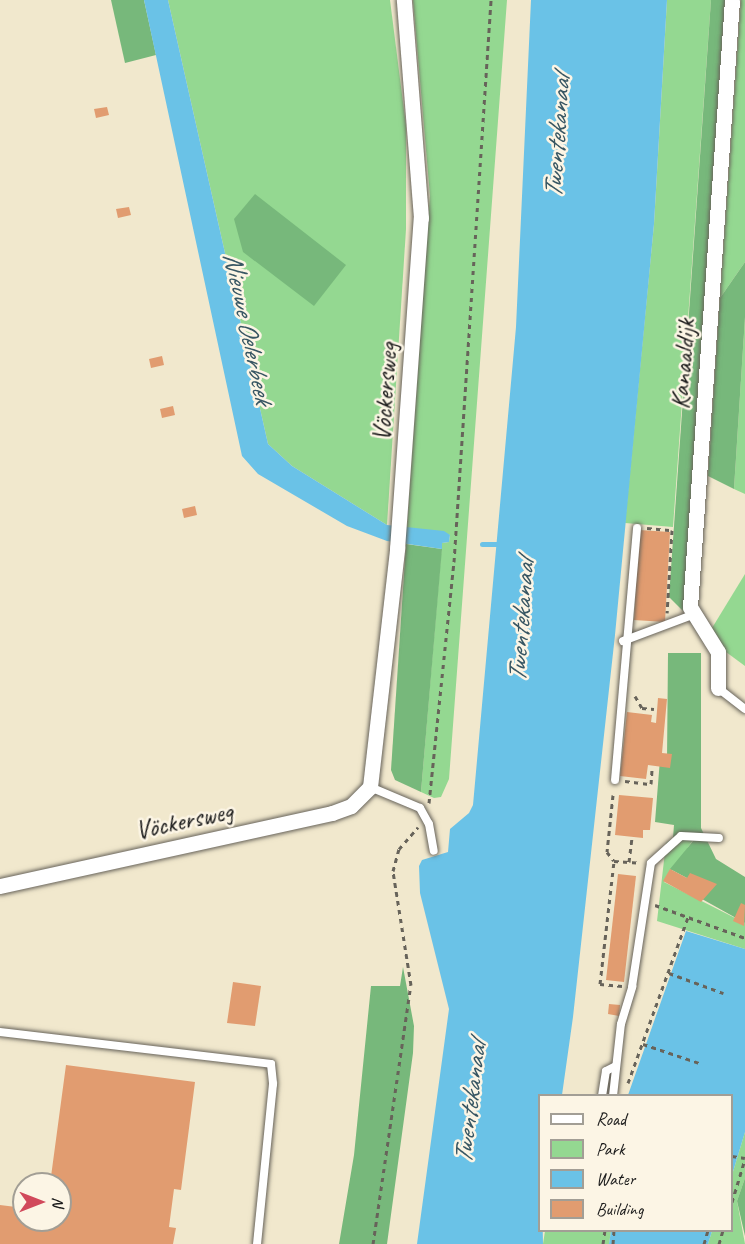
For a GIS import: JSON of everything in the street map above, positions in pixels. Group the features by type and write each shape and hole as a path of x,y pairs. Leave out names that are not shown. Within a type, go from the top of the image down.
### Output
{"street":[{"name":"Vöckersweg","path":"0,886 332,813 351,806 370,788 397,549 421,218 404,0"},
{"name":"Kanaaldijk","path":"692,615 732,0"},
{"path":"692,615 718,652 718,688"}],"lane":[{"path":"615,780 637,528"},
{"path":"626,642 692,615"},
{"path":"718,688 745,709"},
{"path":"370,788 412,803 424,814 434,851"},
{"path":"613,1094 621,1024 632,987 651,864 681,836 719,838"},
{"path":"0,1032 271,1064 273,1084 257,1244"},
{"path":"602,1094 606,1071 616,1066"}],"path":[{"path":"373,1244 411,985 394,891 394,860 424,814 433,790 454,562 491,0"},
{"path":"637,528 672,530 667,626"},
{"path":"624,696 635,696 642,708 654,709"},
{"path":"615,780 651,784 652,769"},
{"path":"614,795 607,852 614,861 600,984 632,987"},
{"path":"629,862 632,839"},
{"path":"614,861 651,864"},
{"path":"645,902 745,938"},
{"path":"627,1085 688,917"},
{"path":"669,974 723,993"},
{"path":"643,1044 699,1064"},
{"path":"733,1199 745,1158"}],"green space":[{"path":"111,0 144,0 156,55 125,63"},
{"path":"168,0 390,0 406,126 406,229 387,525 292,466 268,444"},
{"path":"413,0 507,0 449,779 441,797 434,798 421,792 442,543 449,542 450,535 407,528 430,196"},
{"path":"667,0 711,0 673,527 625,523 654,224"},
{"path":"711,0 725,0 683,611 669,597"},
{"path":"741,0 745,0 745,262 720,298"},
{"path":"255,194 346,265 314,306 243,252 234,219"},
{"path":"745,262 745,317 734,489 708,476 720,298"},
{"path":"745,317 745,494 734,489"},
{"path":"406,544 442,549 421,792 395,780 391,770"},
{"path":"745,574 745,666 726,652 712,628"},
{"path":"668,653 701,653 701,828 716,859 745,877 745,923 702,899 687,878 670,869 693,841 673,838 674,825 655,822 660,759 667,759"},
{"path":"673,838 693,840 664,882 745,923 745,949 657,921 666,843"},
{"path":"403,967 414,1026 413,1053 387,1244 339,1244 354,1155 371,986 400,986"},
{"path":"745,1132 745,1178 737,1201 745,1244 708,1244 712,1232 733,1232 733,1172"},
{"path":"745,1178 745,1236 737,1201"},
{"path":"545,1232 611,1232 609,1244 543,1244"}],"water":[{"path":"144,0 168,0 268,444 292,466 387,525 444,531 450,535 449,542 442,543 442,549 387,541 347,526 258,474 242,456"},
{"name":"Twentekanaal","path":"531,0 667,0 654,224 615,635 573,1017 562,1094 538,1094 538,1232 543,1232 543,1244 417,1244 449,1009 420,893 419,866 422,860 448,852 450,829 469,813 473,805 516,327"},
{"path":"686,931 745,949 745,1132 733,1172 733,1094 628,1094"},
{"path":"611,1232 712,1232 708,1244 609,1244"}],"building":[{"path":"107,107 109,115 96,118 94,109"},
{"path":"129,207 131,215 118,218 116,209"},
{"path":"162,356 164,365 151,368 149,359"},
{"path":"173,406 175,415 162,418 160,409"},
{"path":"195,506 197,515 184,518 182,509"},
{"path":"639,530 670,532 665,622 634,620"},
{"path":"658,698 667,699 662,753 672,754 670,768 648,765 646,779 620,776 627,712 652,715 651,722 656,723"},
{"path":"619,795 653,798 650,830 643,830 643,838 615,835"},
{"path":"670,869 687,878 690,873 717,884 701,902 663,881"},
{"path":"618,874 636,876 624,982 606,980"},
{"path":"741,903 745,905 744,926 733,921"},
{"path":"233,982 261,986 255,1026 227,1023"},
{"path":"609,1004 620,1005 619,1016 608,1014"},
{"path":"66,1065 195,1082 181,1190 174,1189 169,1227 176,1228 173,1244 0,1244 0,1205 12,1206 12,1232 72,1232 72,1172 52,1172"}],"waterway":[{"name":"Nieuwe Oelerbeek","path":"482,544 496,544"}]}
